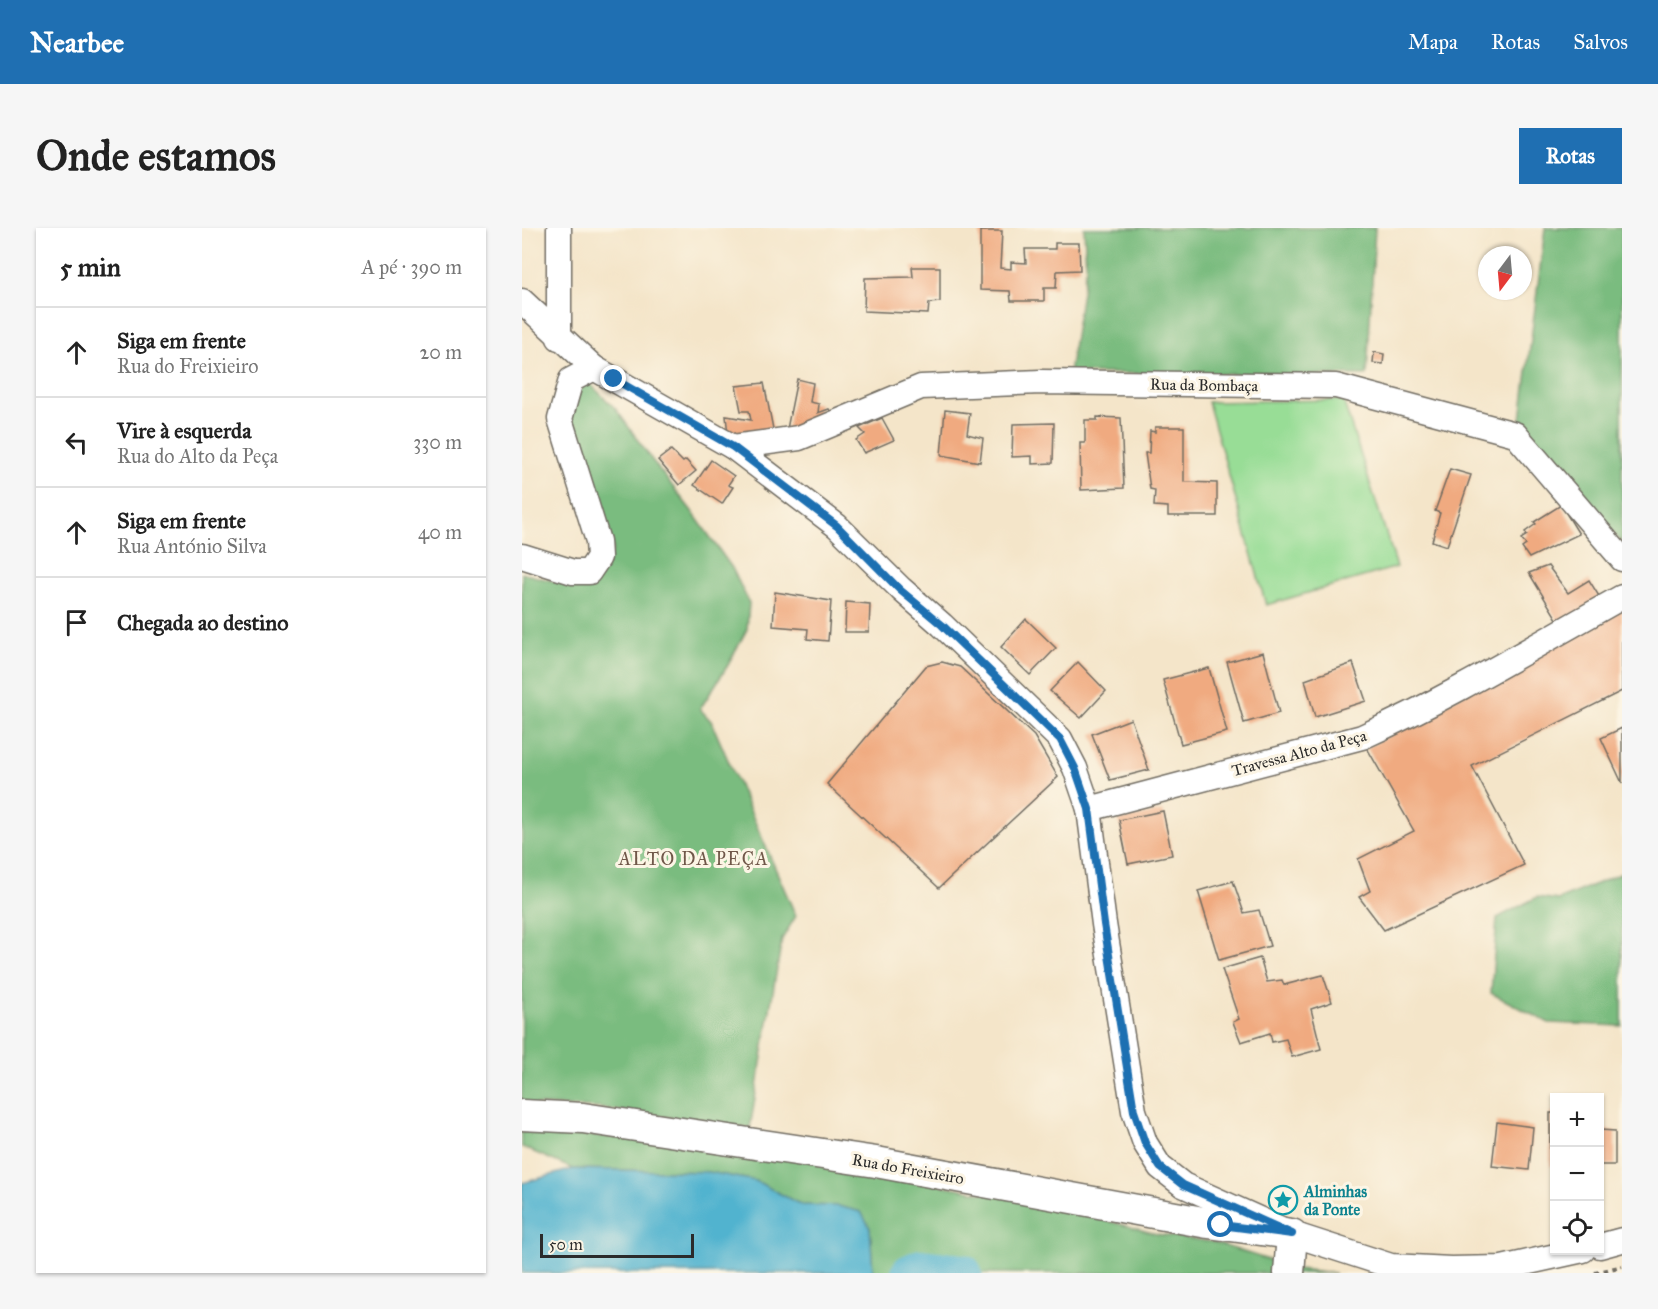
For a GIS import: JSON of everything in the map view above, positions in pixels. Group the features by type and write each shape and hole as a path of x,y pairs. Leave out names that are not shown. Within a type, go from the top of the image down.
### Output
{"street":[{"path":"559,228 559,338"},
{"path":"522,301 559,338 594,368 733,447 837,526 900,590 942,625 1060,739 1075,768 1089,809 1104,924 1134,1111 1145,1143 1160,1167 1183,1185 1292,1234 1390,1266 1451,1269 1502,1268 1564,1255"},
{"path":"522,556 573,572 589,572 599,557 598,541 560,419 571,380 594,368"},
{"name":"Rua da Bombaça","path":"733,447 799,438 921,387 1041,382 1336,386 1515,434 1622,559"},
{"name":"Travessa Alto da Peça","path":"1089,809 1362,737 1483,675 1622,597"},
{"name":"Rua do Freixieiro","path":"522,1115 583,1118 876,1162 1197,1221 1292,1234"},
{"path":"1288,1271 1292,1234"},
{"path":"1604,1245 1622,1240"}],"path":[{"path":"1595,1273 1622,1266"}],"green space":[{"path":"1084,228 1375,228 1367,375 1069,373 1086,267"},
{"path":"1545,228 1622,228 1622,543 1520,427"},
{"path":"588,382 616,409 691,510 732,568 749,603 747,629 728,665 700,709 711,721 796,916 782,939 750,1128 598,1108 522,1104 522,573 562,583 583,584 599,578 608,563 613,548 565,419 575,395"},
{"path":"1343,400 1397,567 1266,605 1208,402"},
{"path":"1622,873 1622,1026 1549,1023 1491,993 1497,918 1537,897 1558,900"},
{"path":"522,1132 601,1136 772,1154 1048,1205 1157,1234 1213,1242 1297,1269 1335,1273 873,1273 870,1228 838,1206 801,1205 756,1181 709,1172 573,1169 522,1147"}],"water":[{"path":"573,1169 709,1172 756,1181 801,1205 838,1206 861,1212 870,1228 873,1273 522,1273 522,1183"}],"building":[{"path":"980,231 1002,231 1000,268 1011,269 1011,262 1026,263 1025,249 1055,249 1055,243 1079,243 1080,270 1057,271 1056,288 1044,288 1044,301 1011,301 1010,291 980,290"},
{"path":"912,267 940,267 940,302 929,303 928,314 864,311 865,278 913,277"},
{"path":"1374,352 1384,354 1383,364 1373,363"},
{"path":"797,379 813,383 810,402 819,404 818,413 829,409 833,416 802,430 787,429"},
{"path":"764,383 774,434 728,434 726,416 751,420 749,411 741,411 736,386"},
{"path":"945,410 970,413 967,434 983,438 980,462 941,455"},
{"path":"1097,417 1121,418 1124,488 1081,490 1080,443 1085,443 1085,420 1097,420"},
{"path":"882,418 894,440 864,453 856,440 865,434 859,428"},
{"path":"1054,423 1053,463 1032,464 1032,456 1012,457 1013,424"},
{"path":"1155,427 1184,427 1184,482 1217,483 1217,516 1168,516 1168,507 1154,506 1155,490 1150,489 1145,453 1149,453 1150,431 1155,432"},
{"path":"671,450 683,462 686,460 696,471 679,485 658,460"},
{"path":"711,460 734,476 728,485 733,487 722,504 694,485"},
{"path":"1450,469 1471,475 1447,546 1432,541 1440,513 1435,511"},
{"path":"1561,505 1579,534 1529,558 1522,548 1526,545 1521,539 1527,535 1525,532 1536,524 1534,522"},
{"path":"1548,566 1568,593 1589,580 1602,601 1560,624 1529,573"},
{"path":"775,592 831,601 828,641 807,639 808,629 773,626"},
{"path":"846,602 870,604 869,632 845,632"},
{"path":"1622,606 1622,691 1472,766 1524,865 1384,930 1359,897 1370,891 1358,859 1414,831 1367,748"},
{"path":"1026,619 1056,648 1030,675 1001,647"},
{"path":"1263,652 1279,713 1244,723 1227,662"},
{"path":"942,662 960,667 1034,736 1058,777 939,888 827,784 926,666"},
{"path":"1078,662 1106,691 1081,718 1050,691"},
{"path":"1353,663 1366,701 1315,717 1305,680"},
{"path":"1209,668 1227,732 1181,744 1163,680"},
{"path":"1131,719 1149,770 1110,780 1092,734"},
{"path":"1622,728 1622,783 1601,738"},
{"path":"1163,811 1172,855 1128,864 1119,820"},
{"path":"1233,881 1244,913 1259,910 1270,946 1219,960 1198,891"},
{"path":"1260,958 1267,982 1282,980 1284,985 1323,975 1332,1002 1311,1009 1321,1049 1292,1057 1286,1039 1272,1042 1270,1033 1241,1042 1233,1022 1239,1019 1222,969"},
{"path":"1497,1122 1533,1127 1529,1170 1492,1166"},
{"path":"1604,1130 1615,1131 1615,1165 1604,1165"}],"waterway":[{"path":"910,1273 921,1268 963,1273"}],"place":[{"name":"Alminhas da Ponte","path":"1283,1200"}],"district":[{"name":"ALTO DA PEÇA","path":"694,859"}],"route":[{"path":"614,379 733,447 837,526 900,590 942,625 1060,739 1075,768 1089,809 1104,924 1134,1111 1145,1143 1160,1167 1183,1185 1292,1234 1221,1225"}]}
